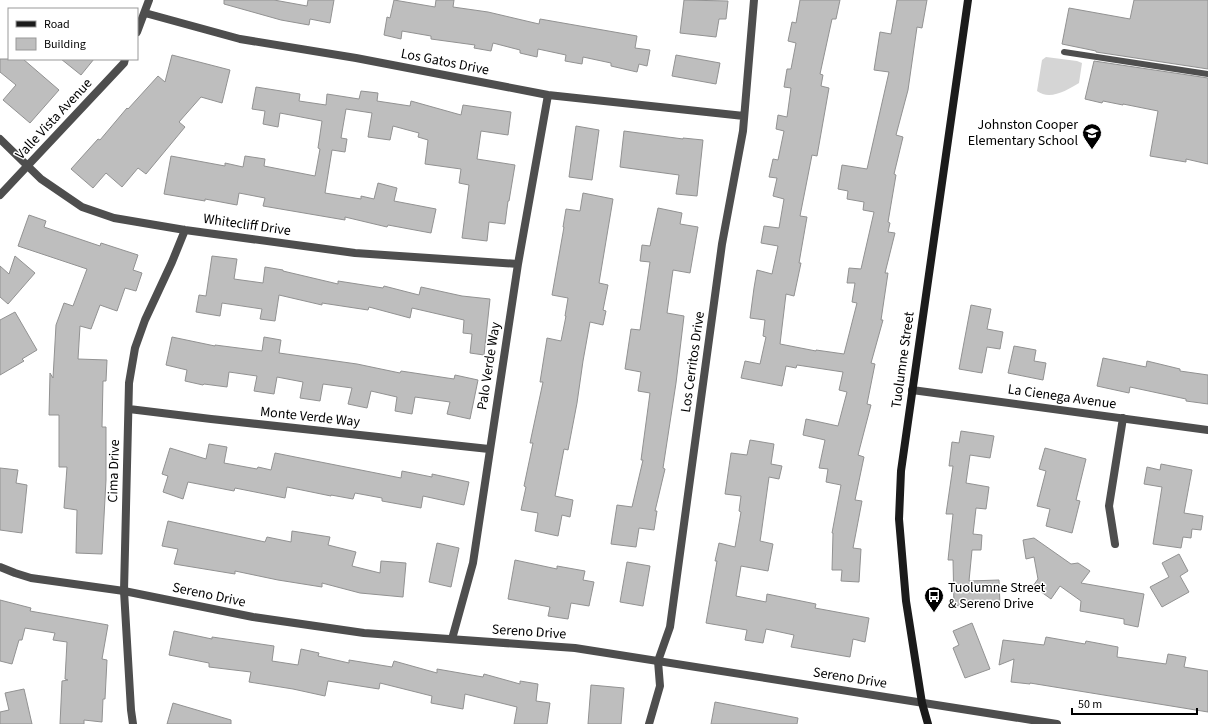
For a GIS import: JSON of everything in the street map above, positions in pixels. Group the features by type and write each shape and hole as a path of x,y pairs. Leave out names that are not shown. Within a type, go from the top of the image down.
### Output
{"main road":[{"name":"Tuolumne Street","path":"928,724 922,703 906,601 899,519 900,471 968,0"}],"street":[{"path":"138,30 149,0"},
{"name":"Los Cerritos Drive","path":"649,724 660,686 658,661 670,627 722,244 741,138 754,0"},
{"name":"Los Gatos Drive","path":"145,13 240,39 356,58 548,95 744,116"},
{"name":"Valle Vista Avenue","path":"0,195 126,60"},
{"name":"Palo Verde Way","path":"452,639 473,563 518,264 548,95"},
{"name":"Whitecliff Drive","path":"0,139 41,179 82,207 114,218 185,230 355,252 518,264"},
{"name":"Cima Drive","path":"133,724 124,591 129,383 135,348 145,320 185,230"},
{"name":"La Cienega Avenue","path":"912,390 1208,430"},
{"name":"Monte Verde Way","path":"129,409 489,449"},
{"path":"1115,544 1109,506 1123,418"},
{"name":"Sereno Drive","path":"0,567 31,578 124,591 252,617 364,633 575,648 1057,724"}],"lane":[{"path":"1064,52 1208,74"}],"shaded area":[{"path":"1046,57 1082,63 1079,83 1053,95 1042,94 1037,91 1042,60"}],"building":[{"path":"224,0 274,0 307,6 308,0 334,0 330,23 310,19 309,25 281,20 224,4"},
{"path":"394,0 435,7 436,0 454,0 453,7 488,12 539,24 540,19 637,36 635,48 650,50 647,66 639,64 637,72 611,66 611,63 583,57 582,64 565,61 566,55 538,49 537,57 520,53 520,50 493,43 491,51 474,48 475,45 431,39 431,36 402,31 401,39 384,35 387,17 390,18"},
{"path":"684,0 728,1 726,19 719,19 716,37 680,33"},
{"path":"800,0 840,0 836,19 832,19 820,74 823,75 821,86 829,88 817,156 812,155 800,216 807,217 799,263 801,263 794,296 786,294 780,344 816,351 844,354 857,303 852,302 855,283 847,283 849,268 861,269 874,212 863,210 864,202 847,199 848,191 838,189 842,165 867,169 889,72 874,70 880,32 891,34 897,0 927,0 922,28 917,27 908,90 896,135 903,137 894,174 896,175 888,222 890,223 888,232 895,233 885,273 888,273 881,320 883,320 871,363 875,364 867,404 871,405 858,455 864,457 855,500 862,501 853,548 861,549 859,582 841,581 842,570 832,570 832,533 841,485 826,482 828,469 819,468 825,440 803,435 806,419 838,426 847,392 839,390 843,372 797,365 796,368 786,366 782,386 741,378 745,361 760,364 766,337 763,336 765,320 750,318 757,270 772,274 778,246 761,243 764,226 779,228 784,199 773,196 777,178 769,177 773,159 778,160 784,131 776,129 778,115 787,117 791,88 784,87 787,69 791,69 796,43 788,41 792,22 796,23"},
{"path":"1134,0 1208,0 1208,69 1096,52 1062,44 1069,8 1130,19"},
{"path":"172,55 230,70 222,103 201,97 179,122 185,127 146,174 138,168 122,187 106,173 93,188 71,169 98,139 100,140 127,108 128,109 158,76 165,82"},
{"path":"676,55 720,63 716,84 672,76"},
{"path":"0,59 24,60 59,90 30,123 3,100 16,85 0,72"},
{"path":"62,60 93,60 81,75"},
{"path":"1094,61 1208,78 1208,164 1186,159 1186,162 1150,156 1158,111 1123,104 1103,101 1102,103 1085,99"},
{"path":"256,87 300,94 299,101 326,105 327,94 359,99 361,91 378,93 377,101 410,106 411,101 461,115 463,105 511,112 508,135 481,131 477,159 515,165 505,224 489,222 487,241 462,238 469,185 459,183 461,169 425,164 428,140 418,137 419,133 393,126 390,140 368,137 372,113 346,109 341,138 347,139 345,152 332,150 325,193 361,199 361,196 374,199 378,183 397,188 394,201 436,209 431,233 388,225 387,227 345,217 345,220 263,206 265,198 239,193 237,205 164,194 171,156 225,166 225,163 243,167 245,156 265,159 264,166 315,176 320,149 318,148 322,121 280,113 278,127 263,124 265,111 252,109"},
{"path":"576,126 599,130 592,180 569,177"},
{"path":"624,131 683,139 703,140 697,196 676,194 679,175 620,167"},
{"path":"583,193 613,199 599,283 608,285 603,310 606,311 603,325 590,322 568,450 564,449 555,496 573,500 570,517 562,515 558,536 535,531 538,513 521,510 526,487 524,486 533,443 530,443 543,382 540,382 547,338 561,341 566,316 568,298 552,295 566,209 580,211"},
{"path":"658,208 682,213 680,224 698,227 690,273 673,270 667,313 684,316 676,383 663,468 665,469 655,511 657,511 654,530 639,528 636,547 611,544 617,505 632,507 643,460 641,460 650,393 638,391 641,372 625,369 631,329 640,330 650,262 640,261 642,245 650,246"},
{"path":"29,215 46,221 44,227 100,246 101,243 138,255 133,270 142,273 136,291 125,288 117,311 100,305 91,329 80,326 78,359 107,360 106,381 103,381 102,427 106,427 106,480 102,554 76,553 77,510 64,508 67,467 59,467 59,415 49,415 50,373 53,378 56,325 64,303 73,306 87,269 18,246"},
{"path":"15,256 35,273 8,304 0,297 0,266 9,274"},
{"path":"212,256 237,259 234,279 263,283 265,267 338,284 338,281 383,288 384,286 419,295 421,287 462,296 490,299 484,355 470,353 472,334 463,333 464,320 412,308 410,318 369,307 368,310 322,303 322,305 279,295 275,321 260,319 262,309 222,303 220,316 196,312 199,295 206,296"},
{"path":"971,305 991,309 987,329 1003,332 1000,349 987,347 982,373 959,369"},
{"path":"15,312 37,350 22,359 24,361 0,375 0,320"},
{"path":"172,337 215,346 262,351 264,337 281,340 279,353 357,364 400,373 401,371 454,379 455,375 478,380 470,419 447,414 450,402 415,397 412,414 395,411 397,397 371,391 367,408 348,404 352,388 323,384 320,401 300,398 303,382 277,377 274,394 254,391 257,376 229,372 227,387 203,385 185,381 187,370 166,365"},
{"path":"1014,346 1036,350 1034,361 1046,363 1043,380 1008,373"},
{"path":"1103,358 1146,367 1147,361 1180,369 1180,371 1208,375 1208,404 1186,401 1186,399 1130,387 1129,393 1097,386"},
{"path":"961,431 994,436 990,458 970,455 966,483 989,487 986,509 976,508 973,534 982,535 981,550 972,550 969,581 999,580 1000,605 954,606 953,560 948,560 953,514 946,514 953,466 949,466 952,442 959,443"},
{"path":"750,440 774,444 771,464 782,466 779,479 769,477 760,541 773,544 768,571 741,566 736,596 766,602 767,594 816,604 815,608 869,618 865,642 853,639 850,657 791,647 794,635 766,629 763,643 745,640 747,630 706,623 719,543 735,547 741,512 739,511 741,496 725,494 731,453 747,455"},
{"path":"209,444 227,447 224,463 257,469 258,467 271,470 275,453 401,478 402,471 432,477 432,474 469,482 464,505 423,496 421,508 382,501 382,498 355,493 353,499 287,487 285,498 235,488 234,491 188,482 183,499 163,492 168,476 162,474 170,448 206,459"},
{"path":"1045,448 1086,459 1076,500 1080,501 1072,533 1046,526 1050,509 1037,506 1046,471 1039,469"},
{"path":"1161,464 1192,470 1184,513 1203,516 1201,530 1192,529 1191,538 1183,537 1181,548 1153,544 1162,487 1144,484 1147,467 1160,470"},
{"path":"0,468 18,470 16,483 27,485 22,533 0,530"},
{"path":"168,521 265,542 267,537 291,542 292,531 330,537 328,545 356,552 352,566 380,573 381,561 406,563 403,597 360,593 322,583 322,587 235,571 235,574 174,564 178,549 162,546"},
{"path":"1034,538 1071,564 1078,563 1090,571 1081,583 1144,594 1138,627 1124,624 1124,619 1080,611 1081,601 1060,586 1051,599 1033,586 1038,579 1034,557 1026,559 1023,540"},
{"path":"437,543 459,548 451,587 429,582"},
{"path":"1179,554 1188,571 1180,576 1189,592 1162,607 1150,587 1169,577 1162,563"},
{"path":"515,560 557,569 557,566 585,571 583,580 594,582 589,606 571,603 568,619 548,616 550,607 508,599"},
{"path":"627,562 650,566 643,606 620,602"},
{"path":"0,600 31,608 30,611 108,625 102,659 107,660 102,722 84,720 84,724 60,724 62,681 68,680 65,679 67,642 53,640 55,633 25,628 22,640 19,640 12,664 0,661"},
{"path":"972,623 990,669 965,678 953,648 959,645 953,631"},
{"path":"174,631 212,639 212,637 274,646 272,661 298,665 301,649 319,653 318,656 349,663 349,660 392,667 394,661 437,673 437,669 483,677 484,674 520,684 520,681 538,684 536,701 550,703 547,724 514,724 517,707 465,694 463,709 431,703 432,696 380,683 379,689 328,681 325,696 249,682 251,672 209,667 209,663 169,655"},
{"path":"1046,637 1085,644 1086,641 1118,647 1117,657 1166,664 1168,654 1186,657 1184,667 1208,671 1208,712 1030,683 1011,682 1014,659 999,665 1003,640 1044,645"},
{"path":"591,685 624,688 621,724 588,724"},
{"path":"24,689 32,724 0,724 0,712 9,710 5,693"},
{"path":"715,702 798,718 797,724 711,724"},
{"path":"173,703 231,720 231,724 167,724"}],"place":[{"name":"Johnston Cooper Elementary School","path":"1092,150"},
{"name":"Tuolumne Street & Sereno Drive","path":"934,613"}]}
